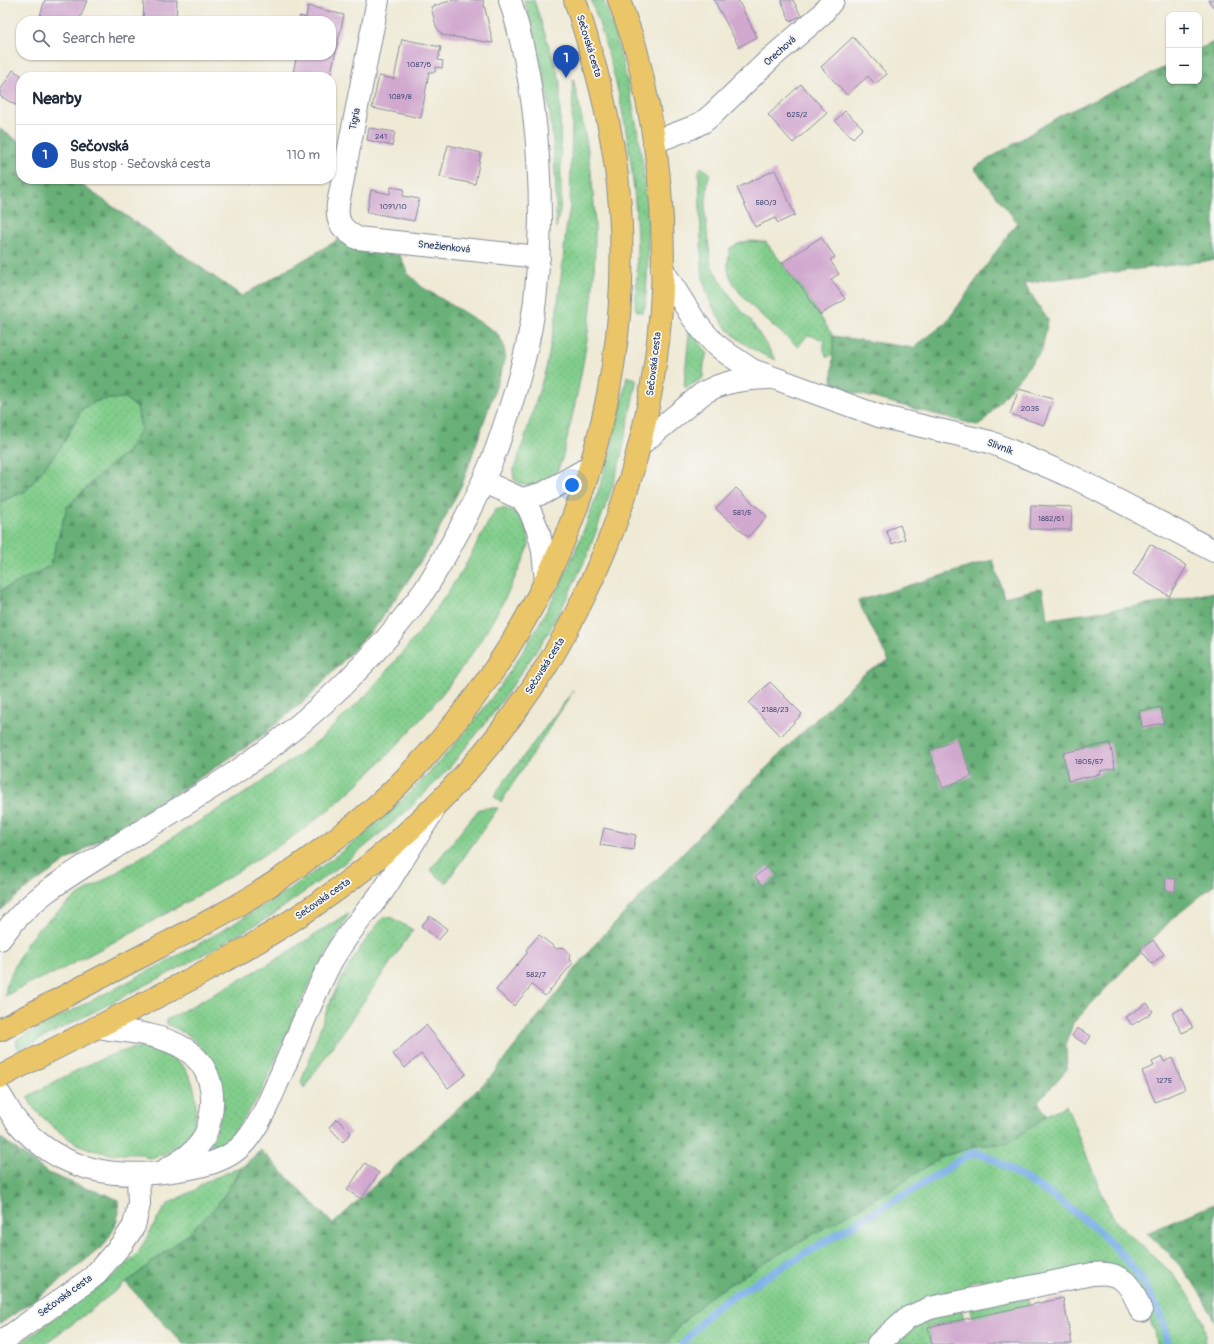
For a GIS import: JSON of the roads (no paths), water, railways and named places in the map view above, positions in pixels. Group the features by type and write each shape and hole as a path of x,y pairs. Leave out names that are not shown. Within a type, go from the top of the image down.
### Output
{"main road":[{"name":"Sečovská cesta","path":"8,1026 216,918 273,884 356,822 413,769 438,743 509,648 546,581 565,539 590,467 601,428 612,376 620,303 620,214 614,154 598,72 575,0"},
{"name":"Sečovská cesta","path":"0,1077 224,962 278,930 322,901 362,871 399,840 472,767 545,669 570,626 592,582 608,543 623,503 640,444 652,391 660,313 662,269 660,185 646,96 635,46 619,0"}],"street":[{"name":"Tigria","path":"350,233 339,222 337,214 338,204 378,0"},
{"path":"0,939 11,924 31,904 59,882 242,768 321,707 355,674 386,639 424,590 454,541 484,482 507,419 524,357 534,309 539,257 540,176 536,120 528,74 510,0"},
{"name":"Orechová","path":"654,142 703,122 770,59 821,15 833,0"},
{"name":"Snežienková","path":"350,233 357,238 539,257"},
{"name":"Slivník","path":"662,269 693,318 714,343 737,361 752,370 878,416 990,442 1075,478 1214,551"},
{"path":"640,444 711,388 752,378 772,378"},
{"path":"522,499 544,492 590,467"},
{"path":"484,482 522,499 529,509 538,530 543,551 546,581"},
{"path":"0,1095 18,1122 39,1144 70,1162 94,1171 148,1174 201,1166 222,1159 234,1152 245,1142 264,1114 307,1013 332,961 354,925 383,891 440,800"},
{"path":"97,1027 170,1041 186,1050 202,1063 209,1076 213,1092 212,1112 208,1127 201,1142 179,1163 148,1174"},
{"name":"Sečovská cesta","path":"0,1343 93,1277 122,1244 134,1226 148,1174"},
{"path":"878,1344 907,1318 930,1308 1092,1274 1107,1273 1121,1278 1128,1283 1141,1311"}],"waterway":[{"path":"683,1344 712,1310 720,1304 944,1171 960,1159 973,1153 987,1156 1036,1185 1096,1228 1129,1263 1143,1283 1164,1323 1166,1344"}],"place":[{"name":"Sečovská","path":"566,78"}]}
